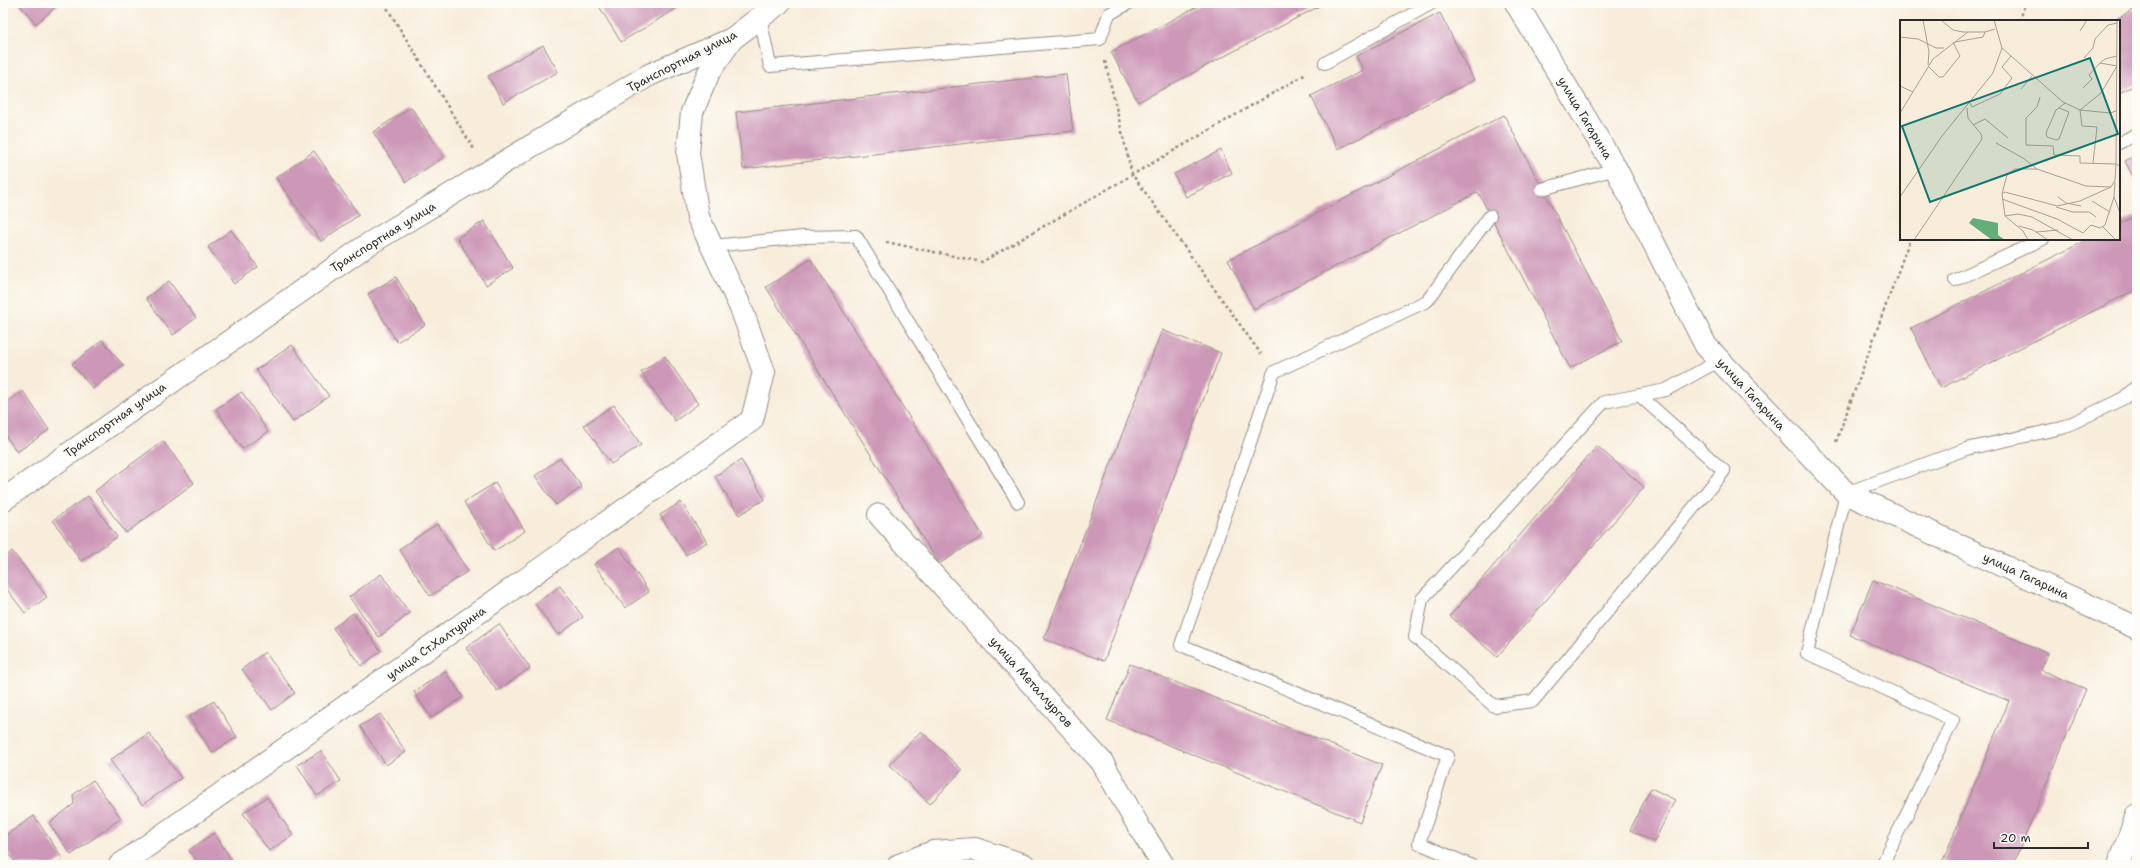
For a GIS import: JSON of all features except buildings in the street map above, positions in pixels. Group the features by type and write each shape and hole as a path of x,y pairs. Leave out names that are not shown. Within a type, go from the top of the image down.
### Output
{"street":[{"name":"Транспортная улица","path":"3,500 367,245 649,75 732,39 779,3"},
{"name":"улица Гагарина","path":"1516,3 1616,169 1706,346 1825,472 1846,493 2137,628"},
{"path":"713,246 698,217 688,153 692,112 709,72 732,39"},
{"name":"улица Ст.Халтурина","path":"120,865 752,420 764,372 741,308 713,246"},
{"name":"улица Металлургов","path":"879,515 1102,762 1138,827 1163,865"},
{"path":"2119,865 2137,815"},
{"path":"899,865 933,852 975,849 1024,865"}],"lane":[{"path":"760,17 770,66 1100,39 1109,14 1129,3"},
{"path":"1326,63 1432,3"},
{"path":"2120,142 2137,134"},
{"path":"1542,189 1616,169"},
{"path":"1470,865 1419,843 1448,756 1181,644 1274,372 1426,301 1490,216"},
{"path":"713,246 803,236 856,236 1018,502"},
{"path":"1955,280 2041,240"},
{"path":"1639,395 1724,470 1533,701 1494,706 1415,637 1422,599 1604,402 1639,395 1666,390 1720,360"},
{"path":"1882,865 1953,720 1807,653 1846,493 1966,449 2062,428 2124,398 2137,386"}],"path":[{"path":"384,3 488,172"},
{"path":"2020,20 2025,3"},
{"path":"1100,39 1132,174 1274,372"},
{"path":"856,236 982,262 1326,63"},
{"path":"1825,472 1910,240"}]}
